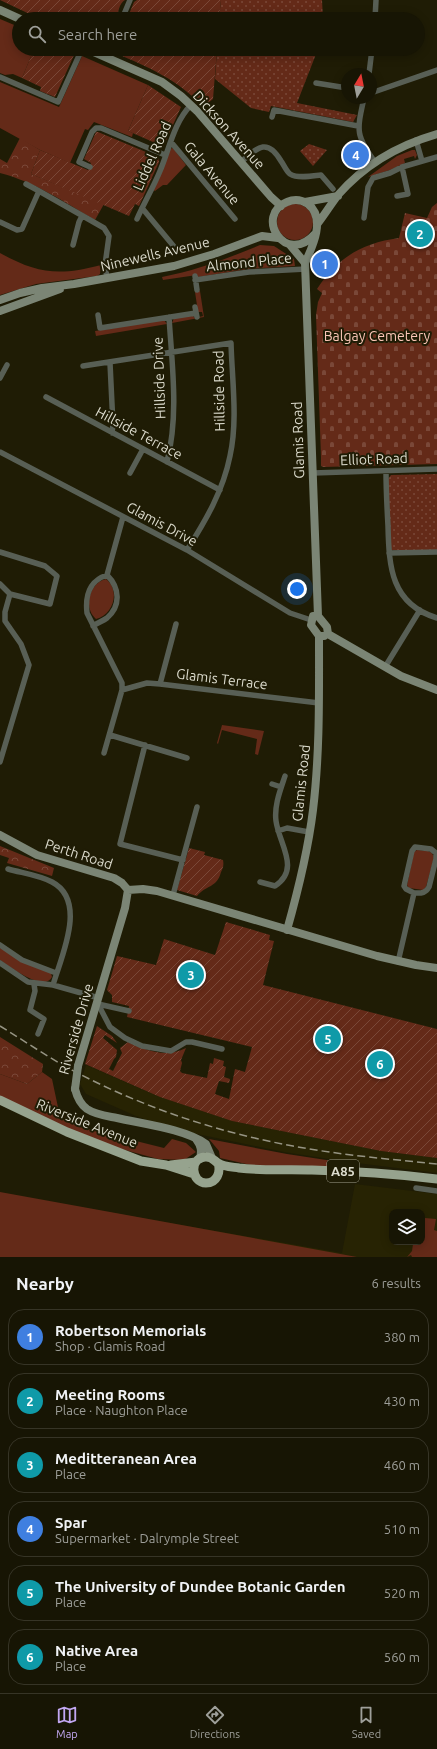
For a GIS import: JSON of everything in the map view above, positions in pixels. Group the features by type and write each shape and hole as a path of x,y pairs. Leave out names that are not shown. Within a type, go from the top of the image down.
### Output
{"main road":[{"name":"Riverside Avenue","path":"0,1100 74,1135 141,1160 166,1165 194,1174"},
{"path":"206,1157 215,1161 219,1172 218,1176 212,1182 205,1183 194,1174 194,1165 198,1160 206,1157"},
{"name":"Riverside Avenue","path":"166,1165 198,1160"},
{"name":"A85","path":"215,1161 229,1167 248,1169 330,1170 437,1179"},
{"name":"A85","path":"218,1176 248,1169"}],"street":[{"path":"125,12 130,0"},
{"path":"375,12 376,0"},
{"path":"0,10 12,15"},
{"path":"0,77 58,102 79,56"},
{"name":"Dickson Avenue","path":"112,56 162,82 191,105 280,206"},
{"path":"370,68 371,56"},
{"path":"377,91 437,70"},
{"path":"316,83 341,87"},
{"path":"363,104 358,126 360,139 375,162"},
{"name":"Liddel Road","path":"137,219 160,171 165,155 183,114 191,105"},
{"path":"272,117 274,110 358,126"},
{"path":"90,167 78,162 92,132 96,128 101,128 165,155"},
{"name":"Glamis Road","path":"287,930 298,888 309,832 317,771 319,703 319,636 310,625 314,618 313,472 306,266 318,223 335,192 388,154 416,140 437,134"},
{"path":"416,140 422,161"},
{"name":"Gala Avenue","path":"171,142 235,219"},
{"path":"241,162 256,149 263,146 270,147 276,152 291,174 297,176 321,175 335,192 305,202"},
{"path":"364,218 370,182 378,175 390,173 402,167 437,157"},
{"path":"397,196 408,194 402,167"},
{"path":"26,184 104,228 108,232 109,236 105,265 107,278"},
{"path":"0,222 17,230 22,229 39,191"},
{"path":"306,266 290,245 278,238 274,231 273,224 276,211 280,206 288,201 297,200 305,202 312,208 318,223"},
{"path":"142,208 176,249"},
{"path":"73,245 82,216"},
{"name":"Ninewells Avenue","path":"0,300 34,290 174,266 214,254 262,236 273,224"},
{"path":"290,245 300,245 308,241 315,234"},
{"name":"Ninewells Avenue","path":"262,236 278,238"},
{"name":"Almond Place","path":"197,290 195,278 306,266"},
{"name":"Ninewells Avenue","path":"0,310 74,284"},
{"name":"Hillside Drive","path":"98,315 100,328 196,312"},
{"name":"Hillside Drive","path":"167,462 174,416 169,317"},
{"name":"Hillside Road","path":"82,366 110,363 230,343 234,424 231,455 220,490 209,515 187,550"},
{"path":"110,363 113,425 112,433"},
{"path":"0,378 7,365"},
{"name":"Hillside Terrace","path":"46,397 220,490"},
{"path":"130,474 143,449"},
{"name":"Glamis Drive","path":"0,452 187,550 290,613 314,618"},
{"name":"Elliot Road","path":"313,472 437,469"},
{"path":"386,471 389,554 394,579 400,592 409,602 420,610 437,618"},
{"path":"107,576 123,517"},
{"path":"0,552 45,566 57,576 50,604 10,594 0,584"},
{"path":"389,554 437,552"},
{"path":"93,626 107,618 113,611 117,601 117,591 114,582 107,576"},
{"path":"104,753 122,690 122,683 87,613 88,593 92,585 99,578 107,576"},
{"path":"0,762 29,665 21,644 5,621 5,612 10,594"},
{"path":"385,667 420,610"},
{"name":"Glamis Road","path":"314,618 327,627 328,634"},
{"path":"160,684 177,632 176,624"},
{"path":"319,636 328,634 339,639 401,676 437,690"},
{"name":"Glamis Terrace","path":"122,690 147,683 319,703"},
{"path":"110,735 187,758"},
{"path":"145,745 120,844 183,860"},
{"path":"260,882 275,886 282,882 288,864 287,856 278,831 276,812 285,776"},
{"path":"272,784 282,787"},
{"path":"173,896 197,807"},
{"path":"278,831 287,828 309,832"},
{"name":"Perth Road","path":"0,835 37,855 114,878 122,883 128,890"},
{"path":"415,847 431,849 436,853 436,859 429,887 427,891 422,894 414,893 406,890 404,886 412,851 415,847"},
{"path":"8,869 52,882 62,889 68,903 71,916 71,928 53,985"},
{"path":"128,890 143,889 173,896 398,962 437,968"},
{"name":"Riverside Drive","path":"128,890 125,908 78,1066 74,1089 79,1101 87,1109 99,1114 163,1128 196,1138 206,1144 215,1161"},
{"path":"398,962 414,893"},
{"path":"0,945 22,960 56,973"},
{"path":"0,963 28,982 34,984 53,985 129,1011"},
{"path":"34,984 35,991 30,1010 44,1019 38,1034"},
{"path":"98,1001 110,1027 125,1038 142,1046 171,1051 186,1042 192,1042 222,1049"},
{"path":"196,1138 201,1145 198,1160"},
{"path":"416,1188 437,1191"}],"shaded area":[{"path":"86,1065 160,1097 232,1121 381,1151 437,1158 437,1173 284,1152 173,1129 136,1116 86,1094 80,1084"},
{"path":"355,1184 437,1194 437,1257 0,1257 0,1193 342,1253"}],"green space":[{"path":"0,0 125,0 120,6 118,12 25,12"},
{"path":"137,0 221,0 220,12 130,12 134,2"},
{"path":"221,0 322,0 323,12 220,12"},
{"path":"0,19 12,24 12,56 31,56 22,78 13,74 5,75 0,73"},
{"path":"31,56 74,56 55,97 40,91 41,87 22,78"},
{"path":"82,56 148,85 128,131 133,133 132,137 94,122 88,130 85,129 70,163 40,150 0,128 0,82 59,107"},
{"path":"122,56 216,56 213,99 203,107 184,89 151,69"},
{"path":"217,56 315,56 297,103 357,115 353,122 271,106 269,112 251,108 215,79"},
{"path":"148,85 181,107 161,149 151,145 153,142 128,131"},
{"path":"96,132 158,157 159,162 139,206 135,204 129,216 31,174 40,150 88,170 91,163 84,159"},
{"path":"20,138 40,150 31,174 104,204 95,220 37,187 0,173 0,159 7,163"},
{"path":"309,144 327,150 313,166 300,151"},
{"path":"173,148 186,165 167,185 163,185 155,191 153,190 169,149"},
{"path":"415,150 417,155 415,159 414,156 404,159 405,163 390,170 368,177 397,156"},
{"name":"Balgay Cemetery","path":"437,203 437,464 323,467 321,466 316,315 318,302 322,293 317,289 333,269 352,254 373,244 399,238 405,213 427,218 432,207"},
{"path":"299,204 308,209 312,215 312,229 308,235 299,240 291,240 282,235 278,229 277,218 282,209 288,205"},
{"path":"260,245 274,246 294,259 295,266 248,269 198,277 197,275 163,280 162,277 212,264"},
{"path":"0,253 26,265 49,271 73,271 101,265 100,274 97,276 36,284 0,295"},
{"path":"200,291 204,317 172,323 174,318 192,315 195,318 203,316 202,312 198,312 195,292"},
{"path":"164,320 167,324 96,336 95,331"},
{"path":"437,474 437,550 391,550 388,479 391,475"},
{"path":"106,579 111,584 113,590 113,602 107,613 96,619 90,609 90,596 95,585"},
{"path":"222,725 264,731 258,755 255,754 257,739 222,730 218,744"},
{"path":"0,846 54,868 52,876 7,863 9,858 0,855"},
{"path":"189,848 205,852 204,855 223,860 223,868 217,881 200,892 197,896 177,890"},
{"path":"417,850 430,852 434,858 426,887 423,890 409,888 407,885 414,852"},
{"path":"226,922 270,935 269,940 274,941 263,985 437,1029 437,1158 381,1151 232,1121 160,1097 85,1064 97,1026 112,1036 117,1043 105,1035 103,1038 117,1050 116,1057 109,1069 113,1071 122,1053 120,1048 128,1042 143,1048 164,1053 171,1053 186,1048 181,1060 182,1063 180,1071 182,1073 207,1078 210,1063 213,1064 214,1058 224,1061 223,1066 226,1067 224,1077 230,1079 229,1083 219,1081 215,1094 229,1099 235,1069 245,1072 252,1047 127,1017 129,1006 112,1002 112,995 107,990 117,956 156,965 164,939 215,955"},
{"path":"0,948 51,973 52,977 48,981 42,982 26,977 0,960"},
{"path":"0,1037 43,1064 42,1072 27,1084 0,1074"},
{"path":"42,1072 52,1079 59,1112 80,1127 164,1148 172,1139 186,1143 196,1152 184,1160 158,1159 114,1147 74,1132 0,1097 0,1074 27,1084"},
{"path":"209,1139 287,1154 346,1163 342,1167 255,1166 220,1158 219,1151"},
{"path":"0,1192 357,1257 0,1257"},
{"path":"425,1218 436,1219 434,1230 437,1231 437,1257 412,1257 411,1255 407,1257 412,1251 413,1245 425,1245"}],"railway":[{"path":"0,1026 61,1064 96,1082 123,1095 178,1116 235,1133 311,1149 437,1164"}],"place":[{"name":"Spar","path":"356,155"},
{"name":"Meeting Rooms","path":"420,234"},
{"name":"Robertson Memorials","path":"325,264"},
{"name":"Meditteranean Area","path":"191,975"},
{"name":"The University of Dundee Botanic Garden","path":"328,1039"},
{"name":"Native Area","path":"380,1064"}]}
